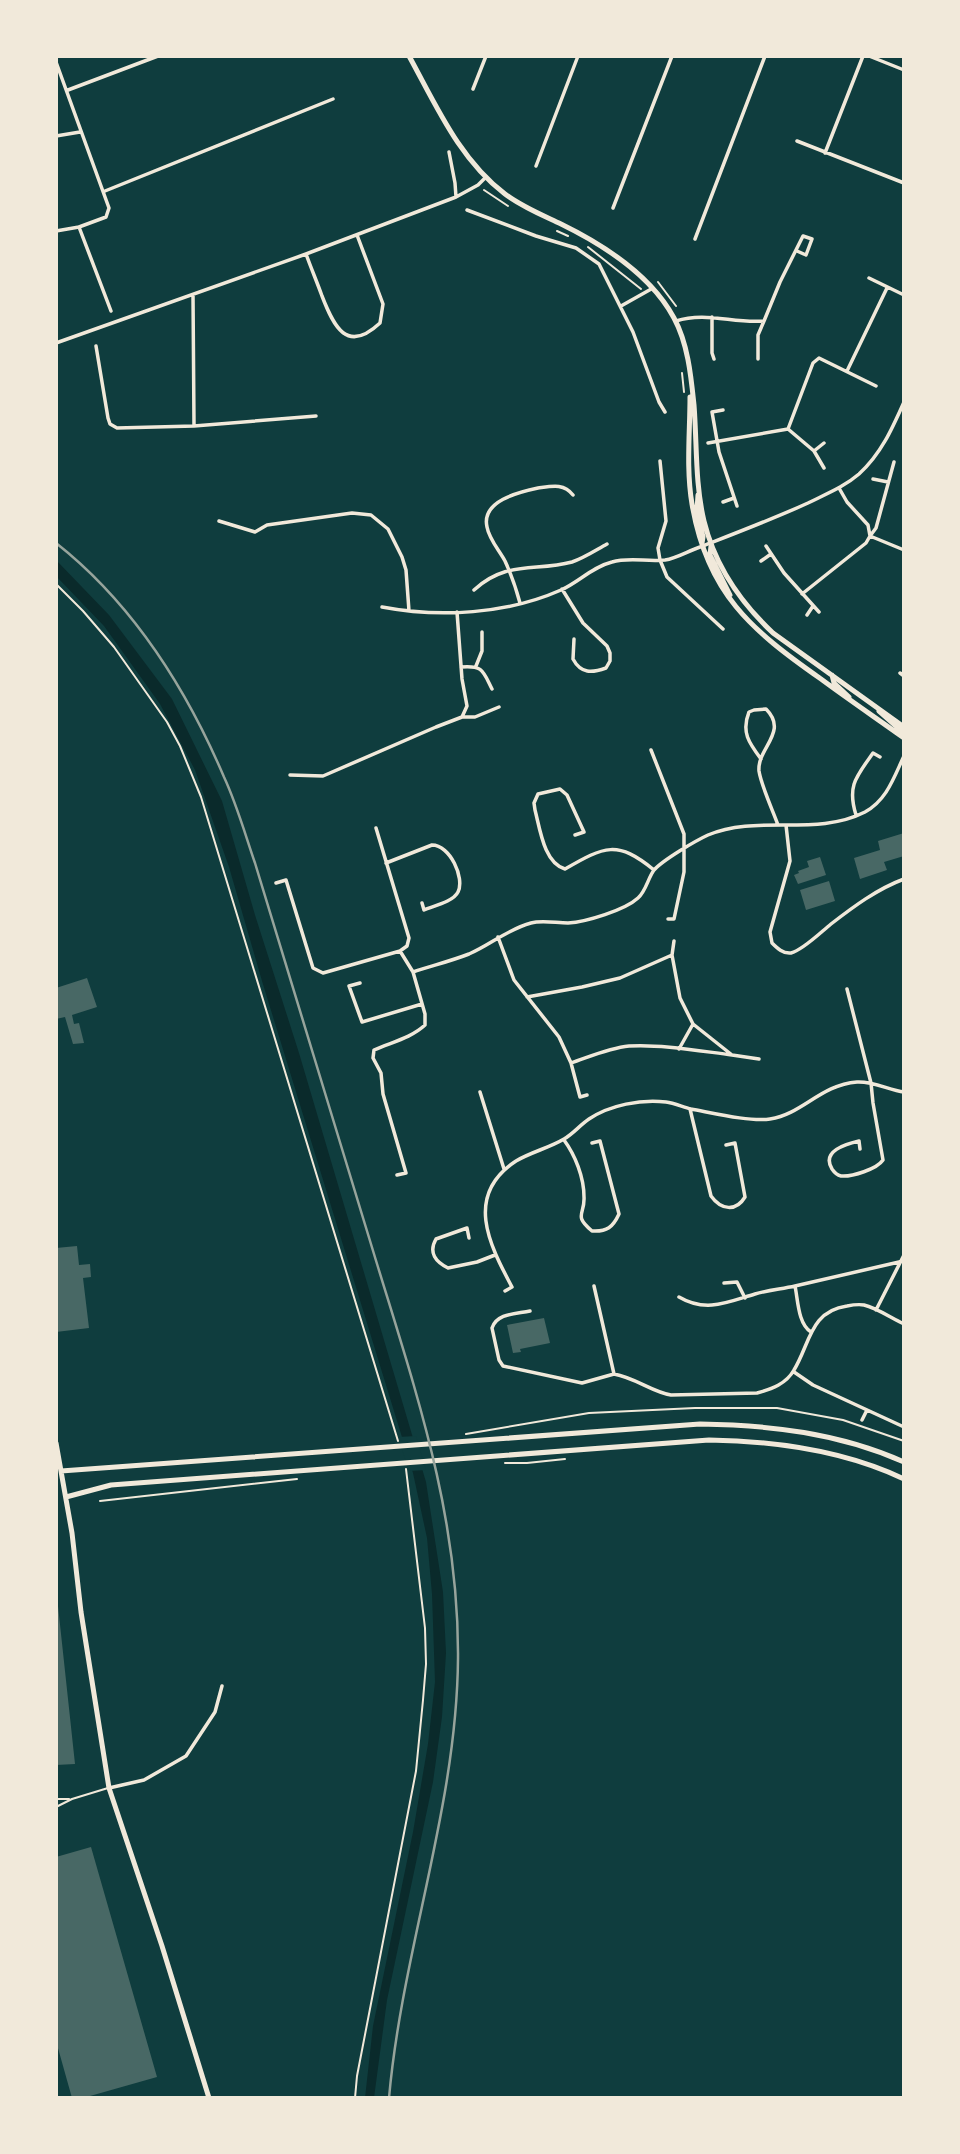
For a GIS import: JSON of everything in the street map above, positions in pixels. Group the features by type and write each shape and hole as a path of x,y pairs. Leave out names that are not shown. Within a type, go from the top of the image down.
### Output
{"main road":[{"path":"409,56 449,130 465,154 486,177 516,202 591,240 618,258 653,288 667,305 676,321 690,366 704,520 719,564 739,597 773,633 904,727"},
{"path":"690,366 692,503 701,546 720,586 757,631 779,650 904,735"},
{"path":"699,481 698,510 704,537 701,546"},
{"path":"711,543 710,555 736,608"},
{"path":"832,675 834,683 853,702"},
{"path":"875,706 904,735"},
{"path":"61,1471 688,1424 734,1424 809,1432 850,1442 904,1462"},
{"path":"66,1497 111,1485 676,1441 740,1440 780,1444 853,1460 904,1479"},
{"path":"56,1443 78,1571 81,1612 109,1788 209,2098"}],"street":[{"path":"68,90 158,56"},
{"path":"473,89 486,56"},
{"path":"536,166 578,56"},
{"path":"613,208 672,56"},
{"path":"695,239 765,56"},
{"path":"825,153 863,56"},
{"path":"869,56 904,70"},
{"path":"56,62 109,208 106,217 79,227 56,231"},
{"path":"104,191 332,99"},
{"path":"56,136 80,132"},
{"path":"797,141 904,183"},
{"path":"449,152 456,183 456,197"},
{"path":"56,342 357,235 456,197 478,186 486,177"},
{"path":"467,210 583,251 599,264 621,306 665,412"},
{"path":"79,227 110,311"},
{"path":"306,254 332,322 349,336 366,335 380,323 383,304 357,235"},
{"path":"758,359 758,335 780,282 803,236 812,239 806,255 797,251"},
{"path":"869,278 904,295"},
{"path":"621,306 653,288"},
{"path":"847,371 887,288"},
{"path":"193,295 194,426"},
{"path":"676,321 712,317 764,321"},
{"path":"712,317 714,359"},
{"path":"96,346 110,424 117,428 194,426 316,416"},
{"path":"788,429 813,363 819,358 877,386"},
{"path":"382,607 409,611 457,612 520,604 562,589 591,570 612,562 630,559 667,560 711,543 839,488 876,456 891,433 904,404"},
{"path":"723,410 712,412 717,442 737,506"},
{"path":"708,443 788,429"},
{"path":"788,429 814,451 824,468"},
{"path":"814,451 824,443"},
{"path":"660,461 666,521 658,548 660,560 667,577 723,629"},
{"path":"802,594 866,543 876,528 894,462"},
{"path":"873,479 888,482"},
{"path":"520,604 509,571 487,527 486,516 489,510 510,496 537,488 559,485 573,495"},
{"path":"839,488 847,502 868,525 870,536"},
{"path":"723,502 734,498"},
{"path":"219,521 255,532 267,525 352,513 371,515 388,529 402,556 406,570 409,611"},
{"path":"870,536 904,550"},
{"path":"474,590 502,571 572,562 607,544"},
{"path":"766,547 819,612"},
{"path":"761,561 771,554"},
{"path":"562,589 583,623 607,646 610,661 606,668 589,672 581,670 573,659 575,639"},
{"path":"807,615 813,606"},
{"path":"457,612 467,706 462,718"},
{"path":"476,666 482,652 482,632"},
{"path":"461,667 476,666 484,673 492,689"},
{"path":"290,775 323,776 426,731 499,707"},
{"path":"761,759 751,746 745,729 749,712 754,709 766,709 772,715 774,727 771,743 761,759 760,771 778,825"},
{"path":"651,750 684,834 684,872 674,919 668,919"},
{"path":"856,815 852,803 852,788 873,753 880,757"},
{"path":"413,972 470,954 498,937 532,922 571,923 607,914 639,898 654,870 709,835 733,828 766,824 811,826 868,810 894,782 904,756"},
{"path":"575,835 584,832 568,795 560,789 538,794 534,803 535,810 548,852 557,867 565,869 593,855 618,848 637,856 654,870"},
{"path":"786,825 790,861 770,932 772,943 781,951 791,953 807,944 851,909 878,891 904,879"},
{"path":"276,883 286,880 313,968 323,974 400,951 407,946 409,938 376,828"},
{"path":"386,863 432,845 445,849 455,864 458,892 452,898 424,910 422,903"},
{"path":"498,937 514,980 559,1037 571,1063 580,1097 587,1095"},
{"path":"674,941 672,955 680,998 693,1024 732,1055"},
{"path":"397,1175 406,1173 383,1094 381,1073 373,1058 374,1050 418,1032 425,1025 425,1014 413,972 400,951"},
{"path":"527,997 620,978 672,955"},
{"path":"360,983 349,986 362,1023 422,1004"},
{"path":"847,989 871,1083 883,1160 880,1165 867,1171 841,1176 836,1174 830,1166 835,1150 859,1141 860,1149"},
{"path":"680,1049 693,1024"},
{"path":"571,1063 629,1046 759,1059"},
{"path":"505,1291 512,1287 495,1255 485,1220 485,1199 504,1170 519,1159 564,1140 602,1111 635,1103 666,1102 746,1118 771,1119 792,1112 824,1091 839,1085 871,1083 904,1092"},
{"path":"480,1092 504,1170"},
{"path":"691,1109 712,1196 717,1204 733,1208 741,1203 745,1196 734,1143 726,1145"},
{"path":"564,1140 578,1166 585,1199 580,1211 582,1221 592,1231 600,1232 614,1224 619,1214 600,1140 592,1143"},
{"path":"469,1238 467,1228 436,1239 433,1254 438,1263 448,1268 495,1255"},
{"path":"876,1310 904,1255"},
{"path":"679,1297 692,1305 716,1305 753,1294 899,1262"},
{"path":"724,1283 737,1282 745,1298"},
{"path":"594,1286 614,1374"},
{"path":"795,1286 802,1321 811,1332"},
{"path":"530,1311 499,1317 493,1323 503,1366 582,1383 614,1374 630,1377 662,1393 758,1393 771,1389 783,1383 794,1372 811,1332 822,1317 837,1308 863,1305 904,1324"},
{"path":"794,1372 813,1385 904,1427"},
{"path":"862,1420 867,1409"},
{"path":"109,1788 144,1780 186,1756 215,1712 222,1686"}],"lane":[{"path":"56,1807 72,1799 109,1788"},
{"path":"56,1799 72,1799"}],"path":[{"path":"56,584 114,648 152,700 174,734 195,784 401,1450"},
{"path":"460,1435 589,1413 688,1408 777,1408 843,1420 904,1441"},
{"path":"503,1463 566,1459"},
{"path":"355,2098 416,1771 423,1700 425,1628 408,1475 404,1463"},
{"path":"100,1500 306,1478"}],"water":[{"path":"56,560 109,615 172,699 222,801 426,1482 443,1592 446,1653 442,1717 433,1782 387,2000 374,2098 365,2098 373,2026 413,1832 435,1682 427,1538 413,1473 229,867 195,770 160,704 104,626 56,576"}],"pier":[{"path":"416,1436 426,1470 409,1471 398,1437"}],"building":[{"path":"904,833 904,856 884,862 887,870 860,879 854,858 880,850 878,841"},
{"path":"820,857 826,875 798,884 794,875 809,867 807,861"},
{"path":"829,881 835,901 806,910 800,890"},
{"path":"87,978 97,1007 72,1015 74,1024 79,1023 84,1043 73,1044 65,1017 56,1019 56,988"},
{"path":"77,1246 79,1265 90,1264 91,1277 83,1278 89,1328 56,1332 56,1248"},
{"path":"544,1318 550,1343 513,1353 507,1325"},
{"path":"58,1606 75,1764 56,1765"},
{"path":"91,1847 157,2077 83,2098 72,2098 56,2041 56,1857"}],"railway":[{"path":"56,543 109,592 154,649 192,711 229,788 255,863 405,1354 443,1502 456,1605 458,1658 455,1714 449,1769 405,1988 389,2098"}]}
